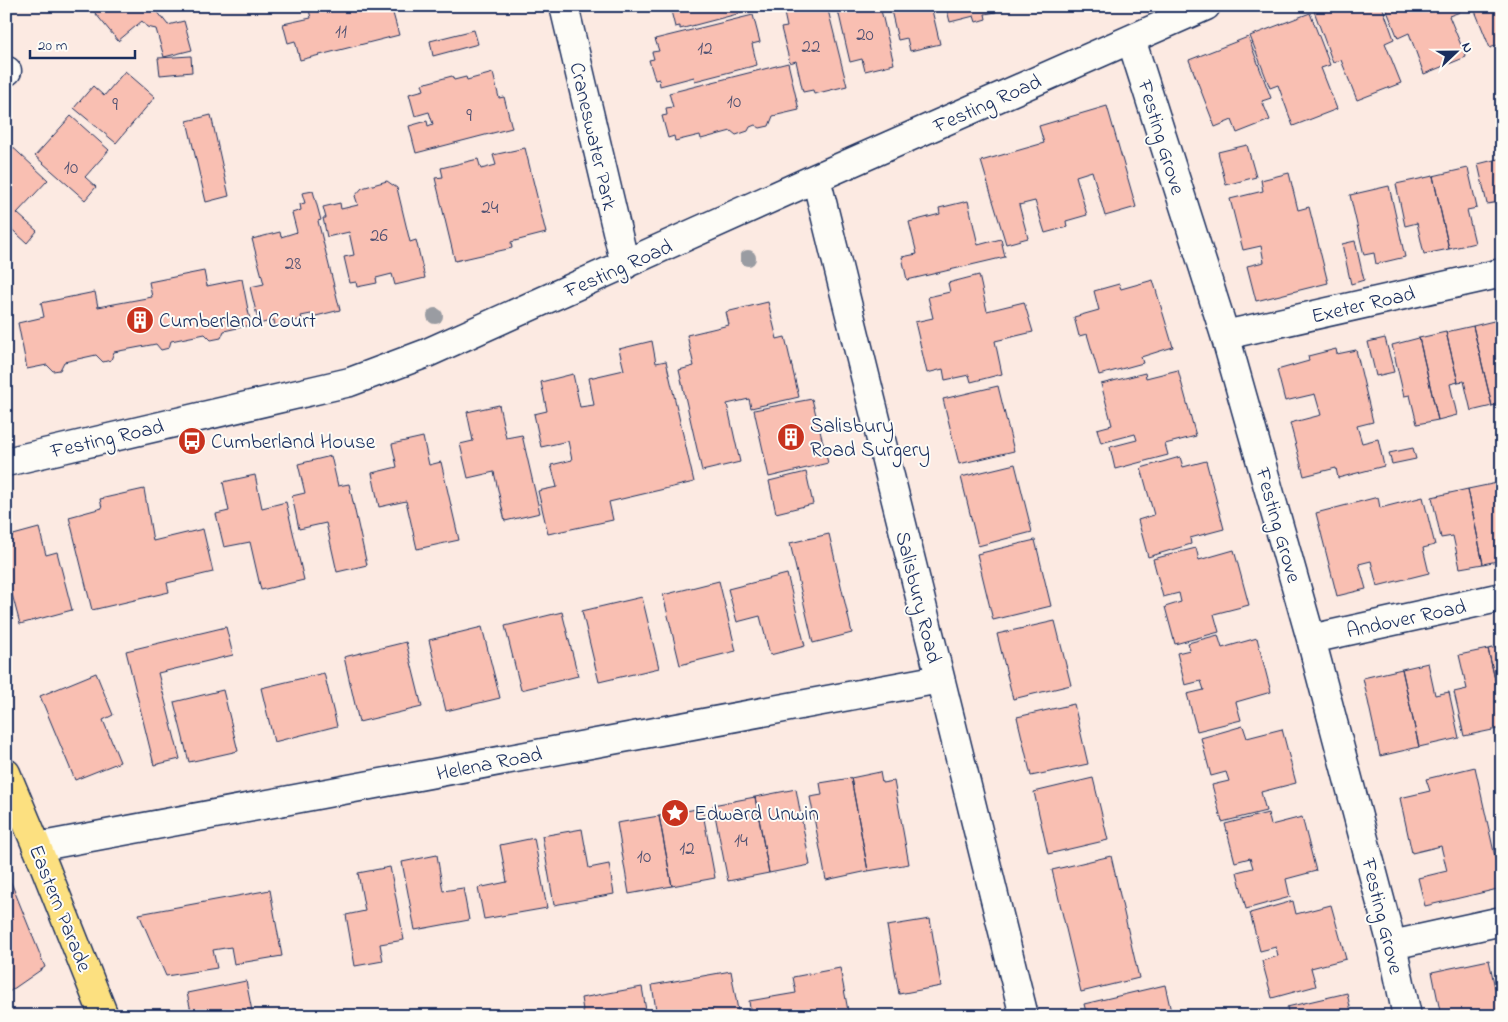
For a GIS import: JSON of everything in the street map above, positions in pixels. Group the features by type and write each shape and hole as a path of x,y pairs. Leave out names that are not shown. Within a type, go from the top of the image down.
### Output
{"main road":[{"name":"Eastern Parade","path":"6,773 38,847 104,1016"}],"street":[{"name":"Craneswater Park","path":"564,6 625,265"},
{"name":"Festing Road","path":"6,462 350,382 427,353 816,178 1206,6"},
{"name":"Festing Grove","path":"1131,39 1225,336 1311,639 1392,945 1407,1016"},
{"name":"Salisbury Road","path":"816,178 1024,1016"},
{"name":"Exeter Road","path":"1225,336 1502,273"},
{"name":"Andover Road","path":"1311,639 1502,597"},
{"name":"Helena Road","path":"38,847 940,679"},
{"path":"1392,945 1502,921"}],"building":[{"path":"93,6 153,6 168,25 184,21 192,50 164,57 156,29 147,27 142,21 118,41 91,8"},
{"path":"322,6 374,6 375,10 391,6 399,35 300,60 295,41 288,43 283,24 311,18 309,10"},
{"path":"740,6 741,13 680,29 680,26 675,27 670,7"},
{"path":"778,6 827,6 847,86 814,94 813,90 803,92 796,61 790,63 781,28 787,27 784,13 780,14"},
{"path":"837,6 880,6 894,64 865,71 862,59 850,62"},
{"path":"890,6 931,6 940,44 910,51 907,38 898,40"},
{"path":"946,6 995,6 996,12 985,14 986,19 976,22 974,16 950,22"},
{"path":"1326,6 1382,6 1394,39 1385,43 1401,83 1357,100 1341,60 1333,63 1314,11"},
{"path":"1385,6 1458,6 1460,12 1449,16 1466,57 1424,74 1409,33 1398,38"},
{"path":"1473,6 1502,6 1502,43 1490,48"},
{"path":"1310,13 1330,65 1321,68 1337,109 1293,126 1278,85 1270,88 1250,36"},
{"path":"753,15 760,42 752,44 757,65 695,81 694,77 660,86 659,79 655,80 649,60 654,59 652,52 659,51 655,39"},
{"path":"474,30 478,44 433,56 430,41"},
{"path":"1248,37 1271,98 1262,101 1270,120 1237,133 1232,120 1215,127 1189,60"},
{"path":"191,56 192,72 160,75 158,58"},
{"path":"788,63 799,110 773,116 769,126 760,128 755,125 750,127 748,131 736,135 731,131 701,139 700,135 675,141 674,136 668,138 662,116 667,115 666,108 673,107 669,93"},
{"path":"125,71 155,97 116,143 74,108 93,86 104,96"},
{"path":"493,73 499,98 504,97 512,128 416,153 409,126 427,121 428,126 433,124 429,112 415,116 409,94 424,90 422,84 452,76 454,80 466,77 467,80"},
{"path":"1107,106 1136,207 1105,216 1092,171 1076,176 1087,215 1066,221 1067,227 1045,233 1035,201 1019,205 1028,238 1006,244 981,161 1044,143 1039,126"},
{"path":"211,115 229,196 206,202 187,121"},
{"path":"71,116 109,150 85,177 96,187 85,200 35,156"},
{"path":"6,141 48,180 17,213 37,231 27,243 6,226"},
{"path":"1247,145 1256,177 1226,185 1218,152"},
{"path":"525,148 546,233 511,242 512,248 455,261 435,178 443,177 441,168 478,159 481,169 496,165 493,155"},
{"path":"1502,158 1502,212 1499,202 1487,204 1478,164"},
{"path":"1468,168 1477,208 1467,210 1475,243 1449,249 1433,176"},
{"path":"1289,173 1298,210 1309,207 1328,283 1256,301 1247,266 1264,262 1261,246 1243,250 1230,199 1263,191 1261,180"},
{"path":"1433,176 1449,249 1424,254 1417,223 1405,226 1396,184"},
{"path":"387,181 397,188 410,242 416,240 425,278 395,285 392,274 376,278 377,283 357,287 356,282 350,283 344,257 354,255 349,232 327,237 323,218 326,218 323,207 340,203 341,209 358,205 355,196 362,188"},
{"path":"1389,186 1405,257 1376,264 1374,253 1364,255 1350,195"},
{"path":"313,191 321,220 318,221 340,310 312,317 311,314 301,316 302,319 275,326 274,320 259,324 250,287 264,284 252,239 280,232 281,237 297,232 292,213 301,210 300,204 305,203 302,193"},
{"path":"968,201 978,245 1001,239 1005,257 907,280 902,257 917,254 909,222 940,214 939,208"},
{"path":"1355,241 1364,280 1351,284 1342,244"},
{"name":"Cumberland Court","path":"204,271 207,286 242,279 251,325 224,331 221,338 211,340 205,334 171,341 169,348 161,350 156,344 114,352 111,360 103,362 96,355 64,362 60,370 53,371 47,365 27,369 18,323 44,317 41,303 95,292 98,307 152,297 149,282"},
{"path":"979,275 987,311 1024,302 1033,332 995,341 1002,374 971,382 969,375 945,380 943,369 927,373 915,322 933,318 928,297 950,292 948,283"},
{"path":"1153,280 1173,347 1141,357 1143,363 1099,375 1087,334 1079,336 1074,317 1099,310 1094,291 1119,284 1121,289"},
{"path":"768,302 777,339 785,337 799,397 751,408 749,399 727,404 740,462 702,471 679,370 694,366 687,335 729,325 726,312"},
{"path":"1498,320 1502,335 1502,403 1492,406 1473,326"},
{"path":"1473,326 1492,406 1471,411 1464,381 1458,382 1446,332"},
{"path":"1446,332 1458,382 1450,384 1457,415 1438,420 1419,338"},
{"path":"1385,338 1394,372 1376,376 1368,342"},
{"path":"1419,338 1438,420 1417,424 1410,395 1404,396 1392,345"},
{"path":"652,341 656,363 666,361 694,482 609,502 613,520 548,534 538,491 557,487 551,465 572,460 568,441 541,447 534,414 547,411 541,382 573,374 580,407 594,405 589,378 624,370 619,349"},
{"path":"1336,349 1337,354 1356,350 1373,422 1357,426 1362,443 1378,439 1384,466 1338,478 1336,468 1304,476 1290,423 1321,415 1315,394 1285,401 1277,370 1309,361 1308,356"},
{"path":"1178,370 1196,436 1165,444 1168,455 1115,469 1110,447 1137,440 1135,434 1101,443 1097,429 1112,425 1101,384 1145,373 1146,378"},
{"path":"998,386 1014,451 959,464 943,399"},
{"name":"Salisbury Road Surgery","path":"812,399 828,463 769,477 754,410"},
{"path":"499,405 506,438 522,435 540,513 505,521 494,472 468,478 460,444 473,441 467,412"},
{"path":"423,437 429,465 441,462 459,540 417,549 406,501 379,507 372,473 397,467 392,444"},
{"path":"1413,448 1416,459 1392,464 1389,453"},
{"path":"331,456 338,486 349,484 367,565 337,572 326,523 299,529 292,496 305,493 298,464"},
{"path":"1180,457 1183,467 1206,461 1224,529 1190,538 1191,544 1148,557 1138,520 1154,515 1141,468"},
{"path":"1015,464 1032,532 978,546 961,477"},
{"path":"806,472 813,504 776,513 769,481"},
{"path":"255,475 262,508 286,502 304,580 261,590 250,542 224,547 216,514 229,511 223,482"},
{"path":"1502,482 1502,560 1483,564 1468,489"},
{"path":"144,489 153,541 203,529 213,572 167,583 169,592 92,610 69,517 102,508 100,499"},
{"path":"1468,489 1483,564 1460,568 1453,536 1441,538 1432,497"},
{"path":"1378,497 1380,508 1423,497 1435,545 1423,548 1429,573 1377,586 1371,561 1359,564 1366,589 1337,596 1316,513"},
{"path":"39,528 46,555 57,552 72,610 20,624 12,594 6,595 6,537"},
{"path":"829,534 852,633 813,643 790,543"},
{"path":"1035,540 1051,606 993,620 977,554"},
{"path":"1196,548 1199,560 1234,550 1249,605 1214,614 1219,632 1175,644 1165,607 1181,602 1179,593 1163,597 1153,559"},
{"path":"787,574 805,646 770,655 760,616 737,622 728,589"},
{"path":"719,581 736,651 680,665 663,595"},
{"path":"642,597 659,668 599,682 582,611"},
{"path":"562,612 578,676 521,690 505,626"},
{"path":"1055,621 1071,685 1013,699 997,634"},
{"path":"226,627 233,655 158,673 180,759 154,765 126,651"},
{"path":"482,627 500,698 446,711 429,640"},
{"path":"1218,635 1222,648 1257,638 1271,692 1236,702 1241,720 1197,731 1187,694 1204,690 1201,681 1185,685 1177,653 1190,650 1188,643"},
{"path":"406,642 422,707 359,722 344,657"},
{"path":"1502,646 1502,710 1488,649"},
{"path":"1488,649 1502,710 1502,728 1464,736 1454,692 1467,689 1459,655"},
{"path":"1428,663 1435,695 1449,692 1459,738 1419,747 1402,669"},
{"path":"1402,669 1419,747 1380,756 1363,678"},
{"path":"96,673 113,715 103,720 120,762 75,780 40,696"},
{"path":"324,673 337,726 274,742 261,688"},
{"path":"223,690 238,751 189,762 174,702"},
{"path":"1074,704 1088,764 1031,776 1017,717"},
{"path":"1243,726 1247,738 1282,729 1296,783 1261,792 1266,811 1222,822 1212,785 1229,781 1226,772 1211,776 1201,738"},
{"path":"1475,767 1502,888 1425,906 1418,878 1447,871 1441,846 1412,853 1400,798 1430,791 1426,779"},
{"path":"880,772 882,783 894,781 909,864 868,871 851,778"},
{"path":"851,778 868,871 826,880 810,797 822,795 820,783"},
{"path":"1093,778 1108,840 1048,854 1034,792"},
{"path":"796,789 810,865 769,873 755,797"},
{"path":"755,797 769,873 728,881 713,805"},
{"path":"702,808 715,878 672,886 659,816"},
{"path":"1268,813 1271,825 1302,817 1316,871 1286,879 1290,897 1246,909 1237,872 1253,868 1250,858 1235,862 1225,824"},
{"path":"659,816 672,886 629,894 617,823"},
{"path":"582,829 589,868 609,864 614,894 554,905 542,836"},
{"path":"534,838 547,908 484,919 478,888 507,882 500,845"},
{"path":"437,855 443,891 463,888 469,920 415,930 402,862"},
{"path":"1111,856 1139,978 1081,992 1052,870"},
{"path":"390,867 404,940 380,944 383,961 355,966 346,915 365,911 358,873"},
{"path":"6,870 45,967 6,994"},
{"path":"270,890 282,956 234,964 231,947 213,950 217,968 166,976 139,914"},
{"path":"1293,901 1296,914 1331,905 1346,959 1311,968 1316,986 1272,998 1262,961 1278,956 1276,947 1260,951 1250,913"},
{"path":"930,919 941,986 899,994 887,926"},
{"path":"1489,960 1501,1016 1441,1016 1432,972"},
{"path":"840,968 849,1016 751,1016 749,1001 796,993 793,977"},
{"path":"731,971 739,1016 657,1016 652,985"},
{"path":"246,981 253,1016 192,1016 187,993"},
{"path":"1165,985 1172,1016 1087,1016 1084,1004"},
{"path":"642,987 647,1016 584,1016 581,998"},
{"path":"1347,993 1352,1016 1289,1016 1287,1007"}],"place":[{"name":"Cumberland Court","path":"140,320"},
{"name":"Salisbury Road Surgery","path":"791,437"},
{"name":"Cumberland House","path":"192,441"},
{"name":"Edward Unwin","path":"675,813"}]}
